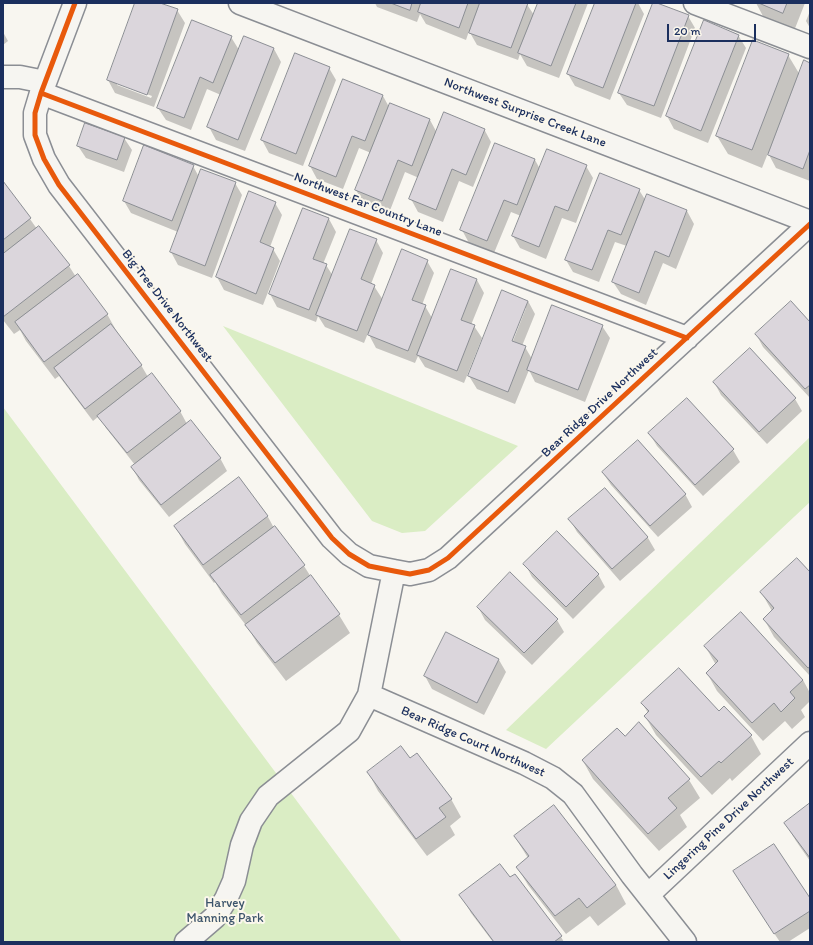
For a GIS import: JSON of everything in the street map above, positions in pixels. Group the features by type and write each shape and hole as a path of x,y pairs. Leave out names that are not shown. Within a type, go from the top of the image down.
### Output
{"street":[{"name":"Big Tree Drive Northwest","path":"75,3 35,113 35,134 44,159 59,185 332,538 349,554 369,566 394,572"},
{"name":"Northwest Surprise Creek Lane","path":"240,3 810,223"},
{"path":"695,3 810,48"},
{"name":"Northwest Far Country Lane","path":"3,77 20,77 43,88 687,338"},
{"name":"Bear Ridge Drive Northwest","path":"394,572 410,574 429,570 448,558 810,223"},
{"path":"186,942 215,917 226,899 234,881 242,845 251,821 268,796 349,730 369,695 394,572"},
{"name":"Bear Ridge Court Northwest","path":"369,695 524,763 552,778 573,794 632,875 685,942"},
{"name":"Lingering Pine Drive Northwest","path":"648,895 810,743"}],"green space":[{"path":"223,326 518,446 425,531 402,533 372,521"},
{"name":"Harvey Manning Park","path":"3,407 402,942 3,942"},
{"path":"810,437 810,502 546,749 506,730"}],"building":[{"path":"135,3 160,3 178,9 147,95 107,80"},
{"path":"391,3 412,3 410,10"},
{"path":"421,3 468,3 459,28 418,12"},
{"path":"480,3 528,3 511,48 469,33"},
{"path":"538,3 576,3 551,66 518,53"},
{"path":"595,3 636,3 603,88 567,74"},
{"path":"653,3 657,3 689,15 654,106 618,93"},
{"path":"759,3 787,3 783,13"},
{"path":"192,20 232,36 213,83 200,77 184,118 157,108"},
{"path":"704,20 739,35 701,131 666,116"},
{"path":"244,36 274,48 238,140 207,127"},
{"path":"753,40 789,54 752,150 716,136"},
{"path":"295,53 330,67 296,154 261,140"},
{"path":"804,60 810,63 810,150 803,169 768,155"},
{"path":"343,79 383,95 365,141 352,136 336,177 309,166"},
{"path":"390,103 430,119 412,166 398,160 382,201 355,190"},
{"path":"444,112 485,129 466,175 452,169 436,210 409,199"},
{"path":"85,123 125,137 117,160 77,146"},
{"path":"495,143 535,159 517,205 504,200 487,241 460,230"},
{"path":"144,145 194,165 172,221 123,201"},
{"path":"547,149 587,165 568,211 555,206 539,247 512,236"},
{"path":"201,169 236,182 205,266 170,252"},
{"path":"600,173 640,189 621,235 608,230 592,270 565,260"},
{"path":"3,181 31,218 3,240"},
{"path":"249,191 276,202 260,242 274,248 256,294 216,277"},
{"path":"647,194 687,210 669,257 655,251 639,293 612,282"},
{"path":"303,208 329,218 313,259 327,264 309,310 269,294"},
{"path":"39,226 70,265 3,317 3,254"},
{"path":"350,229 377,239 361,279 375,285 357,331 316,315"},
{"path":"402,249 428,260 412,300 426,305 408,351 368,335"},
{"path":"451,269 477,279 461,320 475,325 457,371 417,355"},
{"path":"78,274 108,314 44,362 15,322"},
{"path":"502,290 528,301 512,341 526,346 508,392 468,376"},
{"path":"791,301 810,322 810,385 805,389 755,334"},
{"path":"552,305 603,325 578,390 527,370"},
{"path":"111,324 142,365 85,409 54,368"},
{"path":"750,348 796,398 759,432 713,382"},
{"path":"152,373 181,411 127,453 97,416"},
{"path":"687,398 734,449 695,485 648,433"},
{"path":"191,420 221,458 161,505 131,467"},
{"path":"638,440 686,494 650,526 602,472"},
{"path":"239,477 268,516 203,565 174,526"},
{"path":"605,488 648,537 612,569 568,519"},
{"path":"275,526 305,565 241,615 210,575"},
{"path":"557,531 599,574 566,607 523,564"},
{"path":"797,558 810,572 810,667 808,668 763,619 774,608 760,592"},
{"path":"510,572 558,619 524,653 477,607"},
{"path":"311,575 340,614 275,663 245,625"},
{"path":"741,612 803,680 790,692 795,698 781,712 774,703 752,723 706,673 718,661 704,646"},
{"path":"446,632 499,659 477,703 424,676"},
{"path":"679,668 719,711 724,706 752,735 721,763 719,761 701,777 644,716 649,711 641,703"},
{"path":"639,722 690,779 668,798 677,808 648,834 582,760 617,728 625,736"},
{"path":"401,746 410,758 417,753 452,799 439,808 446,817 416,839 367,772"},
{"path":"810,803 810,858 784,823"},
{"path":"554,805 616,885 587,908 579,898 555,916 516,867 529,856 514,836"},
{"path":"774,844 810,898 810,911 774,934 733,871"},
{"path":"500,864 510,877 515,874 562,936 554,942 494,942 459,895"}],"cycle path":[{"path":"75,3 35,113 35,135 44,159 59,185 332,538 349,554 369,566 410,574 429,570 448,558 810,224"},
{"path":"41,93 687,338"}]}
